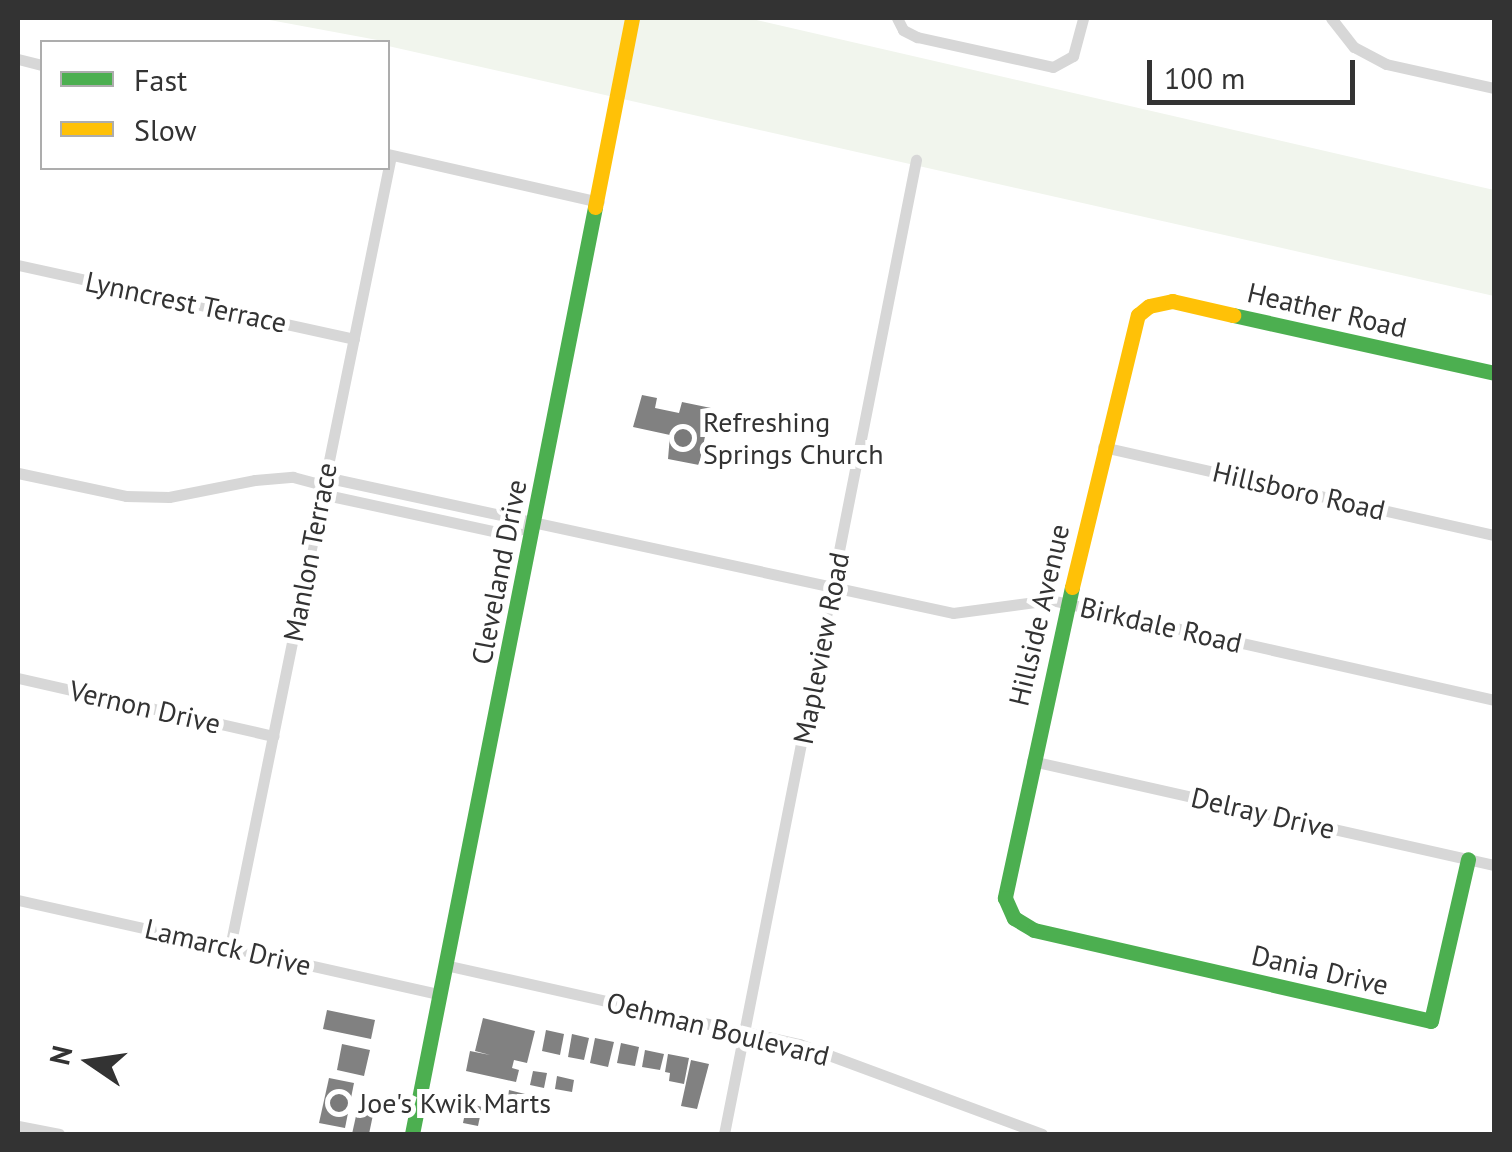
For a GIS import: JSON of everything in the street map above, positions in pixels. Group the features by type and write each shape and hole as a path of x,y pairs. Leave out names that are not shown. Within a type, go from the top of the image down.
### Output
{"street":[{"name":"Cleveland Drive","path":"412,1134 599,202 632,18"},
{"path":"896,18 903,30 917,37 1053,66 1072,56 1083,18"},
{"path":"1330,18 1354,47 1386,64 1494,88"},
{"path":"390,154 599,202"},
{"name":"Mapleview Road","path":"724,1134 916,160"},
{"name":"Manlon Terrace","path":"230,948 386,170"},
{"name":"Lynncrest Terrace","path":"18,265 354,339"},
{"name":"Heather Road","path":"1149,306 1172,301 1494,373"},
{"name":"Hillside Avenue","path":"1034,930 1014,918 1005,898 1032,761 1132,326 1149,306"},
{"name":"Hillsboro Road","path":"1103,448 1494,535"},
{"path":"18,473 126,496 169,496 274,478 323,485 334,480 533,525"},
{"path":"323,485 331,496 511,534 533,525"},
{"path":"419,514 422,498"},
{"name":"Birkdale Road","path":"533,525 953,613 988,611 1031,599 1068,604 1494,700"},
{"name":"Vernon Drive","path":"18,678 274,736"},
{"name":"Delray Drive","path":"1032,761 1494,865"},
{"name":"Dania Drive","path":"1034,930 1431,1022 1468,859"},
{"name":"Lamarck Drive","path":"18,900 439,994"},
{"name":"Oehman Boulevard","path":"445,965 799,1044 1042,1134"},
{"path":"18,1126 60,1134"}],"shaded area":[{"path":"259,18 748,18 1494,190 1494,296 390,46 390,40"}],"building":[{"path":"642,395 657,398 655,408 679,413 682,402 711,408 699,465 668,459 670,435 633,427"},
{"path":"327,1010 375,1020 371,1039 323,1029"},
{"path":"483,1018 535,1031 527,1063 514,1060 512,1068 519,1070 516,1082 466,1071 470,1051 490,1055 475,1051"},
{"path":"546,1030 564,1034 560,1055 542,1051"},
{"path":"572,1034 589,1038 584,1060 568,1057"},
{"path":"595,1038 614,1042 608,1067 590,1063"},
{"path":"621,1043 639,1047 635,1066 617,1063"},
{"path":"342,1044 370,1050 364,1076 337,1070"},
{"path":"645,1050 664,1054 660,1070 642,1067"},
{"path":"668,1054 689,1058 684,1084 669,1081 670,1073 665,1072"},
{"path":"691,1060 709,1064 697,1109 681,1106"},
{"path":"533,1071 547,1073 544,1088 530,1085"},
{"path":"557,1076 574,1080 572,1092 555,1089"},
{"path":"329,1078 354,1083 345,1128 319,1123"},
{"path":"509,1090 525,1094 522,1110 506,1106"},
{"path":"467,1103 482,1107 478,1126 463,1123"},
{"path":"358,1107 374,1110 369,1134 352,1134"}],"traffic: fast":[{"path":"412,1134 595,207"},
{"path":"1233,315 1494,373"},
{"path":"1072,587 1005,898 1014,918 1034,930 1431,1021 1468,859"}],"traffic: slow":[{"path":"595,207 632,18"},
{"path":"1072,587 1138,315 1149,306 1172,301 1233,315"}],"place":[{"name":"Refreshing Springs Church","path":"683,438"},
{"name":"Joe's Kwik Marts","path":"339,1103"}]}
